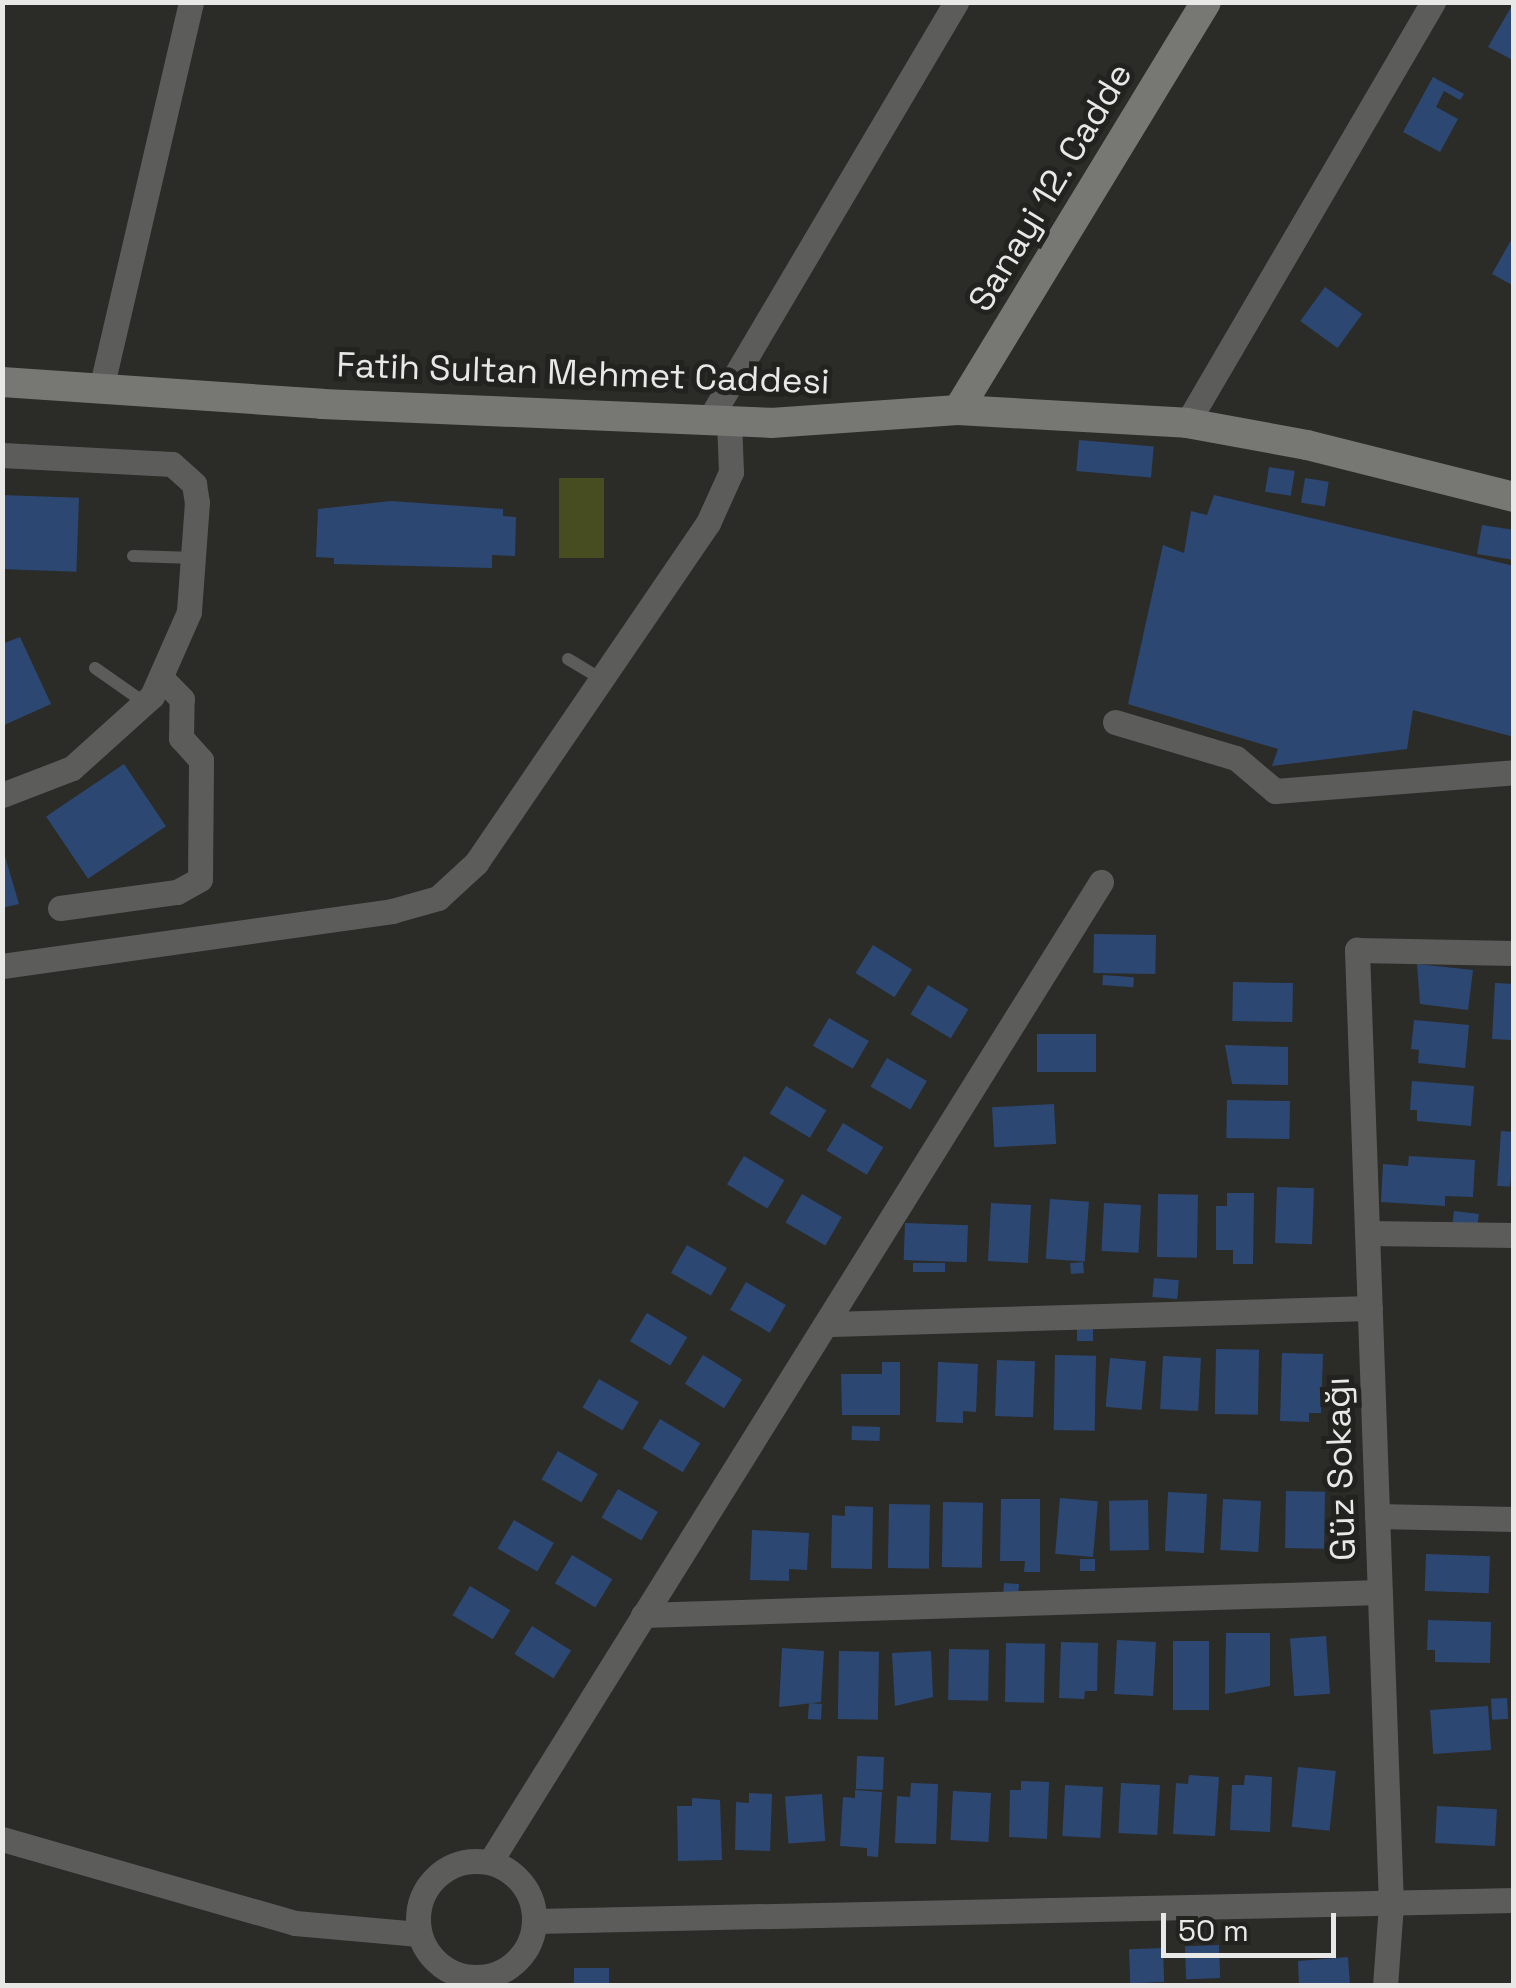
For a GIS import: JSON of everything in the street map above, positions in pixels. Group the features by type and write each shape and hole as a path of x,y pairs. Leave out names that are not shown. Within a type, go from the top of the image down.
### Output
{"main road":[{"name":"Sanayi 12. Cadde","path":"958,410 1206,2"},
{"name":"Fatih Sultan Mehmet Caddesi","path":"2,382 719,421 958,410 1187,423 1307,445 1514,498"}],"street":[{"path":"102,389 191,2"},
{"path":"2,966 392,912 438,898 476,863 708,523 730,472 719,421 956,2"},
{"path":"1187,423 1433,2"},
{"path":"2,455 172,464 194,484 194,558 186,624 162,680 144,703 72,768 2,795"},
{"path":"60,908 176,892 200,878 201,760 181,738 182,699 162,680"},
{"path":"1116,722 1236,758 1275,791 1514,772"},
{"path":"490,1862 830,1324 1100,882"},
{"name":"Güz Sokağı","path":"1385,1986 1391,1905 1357,950 1514,953"},
{"path":"1367,1233 1514,1236"},
{"path":"830,1324 1370,1308"},
{"path":"1377,1516 1514,1519"},
{"path":"644,1615 1380,1592"},
{"path":"2,1840 294,1922 419,1934"},
{"path":"490,1862 523,1884 535,1921 521,1957 487,1981 438,1963 419,1934 420,1904 434,1878 451,1866 490,1862"},
{"path":"535,1921 1514,1900"}],"lane":[{"path":"133,556 194,558"},
{"path":"568,658 601,680"},
{"path":"95,668 144,703"}],"green space":[{"path":"559,478 604,478 604,558 559,558"}],"building":[{"path":"1514,2 1514,54 1511,59 1488,47"},
{"path":"1433,77 1464,94 1460,100 1444,91 1436,107 1458,119 1440,152 1403,132"},
{"path":"1514,235 1514,286 1492,274"},
{"path":"1325,287 1362,314 1338,348 1300,321"},
{"path":"1079,440 1154,447 1151,477 1076,471"},
{"path":"1269,467 1295,471 1291,496 1265,492"},
{"path":"1305,478 1329,482 1325,506 1301,503"},
{"path":"2,495 79,498 76,572 2,569"},
{"path":"1214,495 1514,566 1514,737 1413,710 1407,749 1272,766 1278,749 1128,704 1163,545 1184,553 1191,511 1207,515"},
{"path":"391,501 503,509 503,516 516,517 515,556 492,555 492,568 334,564 334,558 316,557 318,509"},
{"path":"1482,525 1514,530 1514,560 1477,554"},
{"path":"20,637 51,704 2,726 2,644"},
{"path":"124,764 166,826 88,879 46,817"},
{"path":"2,846 19,904 2,908"},
{"path":"1094,934 1156,935 1155,974 1093,973"},
{"path":"873,945 912,969 895,997 856,973"},
{"path":"1417,964 1473,970 1468,1010 1420,1004"},
{"path":"1103,975 1134,977 1133,987 1102,985"},
{"path":"1233,982 1293,983 1292,1022 1232,1021"},
{"path":"1495,983 1514,984 1511,1040 1492,1039"},
{"path":"928,985 968,1009 951,1038 910,1014"},
{"path":"829,1018 869,1041 853,1069 813,1046"},
{"path":"1414,1020 1469,1025 1465,1068 1418,1063 1419,1050 1411,1049"},
{"path":"1037,1034 1096,1034 1096,1072 1037,1072"},
{"path":"1225,1045 1288,1047 1288,1085 1232,1084"},
{"path":"887,1058 927,1081 910,1110 870,1087"},
{"path":"1412,1081 1474,1086 1471,1126 1417,1121 1417,1110 1410,1110"},
{"path":"786,1086 826,1110 810,1138 770,1113"},
{"path":"1227,1100 1290,1101 1289,1139 1226,1138"},
{"path":"1054,1104 1056,1144 994,1147 992,1107"},
{"path":"843,1123 883,1147 867,1175 827,1150"},
{"path":"1501,1131 1514,1132 1510,1187 1497,1186"},
{"path":"744,1156 784,1180 767,1208 727,1184"},
{"path":"1409,1156 1475,1160 1473,1197 1445,1196 1445,1206 1381,1202 1383,1164 1408,1166"},
{"path":"1277,1187 1314,1188 1312,1244 1275,1243"},
{"path":"1227,1193 1254,1193 1253,1264 1233,1264 1233,1250 1216,1250 1216,1206 1227,1206"},
{"path":"802,1194 842,1217 825,1246 786,1223"},
{"path":"1158,1194 1198,1195 1197,1258 1157,1257"},
{"path":"1050,1199 1089,1202 1085,1262 1046,1259"},
{"path":"991,1203 1031,1205 1028,1263 988,1261"},
{"path":"1104,1203 1141,1205 1138,1253 1101,1251"},
{"path":"1454,1211 1479,1214 1477,1227 1452,1224"},
{"path":"905,1223 968,1225 967,1262 904,1260"},
{"path":"687,1245 727,1268 711,1296 671,1273"},
{"path":"1083,1262 1084,1273 1071,1274 1070,1263"},
{"path":"913,1263 945,1263 945,1272 913,1272"},
{"path":"1154,1278 1179,1280 1177,1299 1152,1297"},
{"path":"746,1282 786,1305 770,1333 730,1310"},
{"path":"647,1313 687,1337 670,1365 630,1341"},
{"path":"1077,1325 1093,1325 1093,1341 1077,1341"},
{"path":"1216,1349 1259,1350 1258,1415 1215,1414"},
{"path":"1282,1353 1323,1354 1321,1413 1309,1413 1309,1422 1280,1421"},
{"path":"703,1355 742,1379 724,1408 685,1384"},
{"path":"1055,1355 1096,1356 1095,1431 1054,1430"},
{"path":"1163,1356 1201,1358 1198,1411 1160,1409"},
{"path":"1110,1358 1146,1361 1142,1410 1106,1407"},
{"path":"997,1360 1035,1361 1033,1417 995,1416"},
{"path":"882,1362 900,1362 900,1415 842,1415 841,1374 882,1374"},
{"path":"938,1362 978,1364 976,1412 963,1411 963,1423 936,1422"},
{"path":"599,1379 639,1402 622,1431 582,1408"},
{"path":"660,1419 700,1443 683,1472 642,1448"},
{"path":"852,1426 880,1427 879,1441 852,1440"},
{"path":"558,1451 598,1474 581,1503 542,1480"},
{"path":"618,1489 658,1512 641,1541 602,1518"},
{"path":"1286,1491 1325,1492 1324,1549 1285,1548"},
{"path":"1168,1492 1207,1494 1204,1553 1165,1551"},
{"path":"1060,1498 1098,1501 1093,1557 1055,1554"},
{"path":"1001,1499 1040,1499 1040,1572 1024,1572 1025,1561 1000,1561"},
{"path":"1223,1499 1261,1501 1258,1552 1220,1550"},
{"path":"1148,1500 1149,1550 1110,1551 1109,1501"},
{"path":"943,1502 983,1503 982,1568 942,1567"},
{"path":"889,1504 930,1505 929,1569 888,1568"},
{"path":"845,1506 873,1507 872,1569 831,1568 832,1515 845,1516"},
{"path":"514,1520 554,1543 537,1572 498,1549"},
{"path":"752,1530 809,1533 807,1570 789,1569 789,1581 750,1580"},
{"path":"1426,1554 1490,1556 1489,1593 1425,1591"},
{"path":"572,1555 612,1579 595,1607 555,1583"},
{"path":"1080,1559 1095,1559 1095,1571 1080,1571"},
{"path":"1004,1583 1019,1584 1018,1597 1003,1596"},
{"path":"470,1586 510,1610 493,1639 452,1615"},
{"path":"1428,1620 1491,1622 1490,1663 1435,1662 1435,1650 1427,1650"},
{"path":"532,1626 571,1650 554,1678 515,1654"},
{"path":"1226,1633 1270,1633 1270,1686 1225,1694"},
{"path":"1326,1636 1330,1694 1294,1696 1290,1639"},
{"path":"1117,1640 1156,1642 1153,1696 1114,1694"},
{"path":"1173,1641 1209,1641 1209,1710 1173,1710"},
{"path":"1061,1642 1098,1643 1097,1691 1085,1691 1084,1699 1059,1698"},
{"path":"1006,1643 1045,1644 1044,1703 1005,1702"},
{"path":"782,1648 824,1651 821,1702 779,1707"},
{"path":"949,1649 989,1650 988,1701 948,1700"},
{"path":"839,1651 879,1652 878,1720 838,1719"},
{"path":"931,1651 933,1697 895,1706 892,1653"},
{"path":"1507,1698 1508,1719 1492,1720 1491,1699"},
{"path":"809,1703 822,1704 821,1720 808,1719"},
{"path":"1488,1706 1491,1750 1433,1754 1430,1710"},
{"path":"857,1756 884,1757 883,1790 856,1789"},
{"path":"1298,1767 1336,1771 1330,1831 1292,1827"},
{"path":"1189,1775 1219,1777 1215,1836 1173,1834 1176,1783 1188,1784"},
{"path":"1245,1775 1272,1777 1270,1832 1230,1830 1232,1785 1244,1785"},
{"path":"1021,1781 1049,1782 1047,1839 1009,1837 1010,1790 1021,1790"},
{"path":"911,1783 938,1784 936,1844 895,1843 897,1796 910,1797"},
{"path":"1121,1783 1160,1785 1157,1835 1118,1833"},
{"path":"1065,1785 1103,1787 1100,1838 1062,1836"},
{"path":"855,1790 882,1792 878,1857 867,1856 867,1848 840,1846 843,1797 855,1798"},
{"path":"953,1791 991,1793 988,1842 950,1840"},
{"path":"749,1793 772,1794 770,1851 735,1850 736,1802 749,1803"},
{"path":"822,1794 825,1841 788,1843 785,1797"},
{"path":"692,1798 720,1800 722,1860 678,1861 677,1806 692,1806"},
{"path":"1437,1806 1497,1809 1495,1846 1435,1843"},
{"path":"1219,1945 1220,1978 1186,1979 1185,1946"},
{"path":"1163,1948 1164,1982 1130,1983 1129,1949"},
{"path":"1348,1957 1350,1986 1299,1986 1298,1961"},
{"path":"574,1968 609,1968 609,1986 574,1986"}]}
